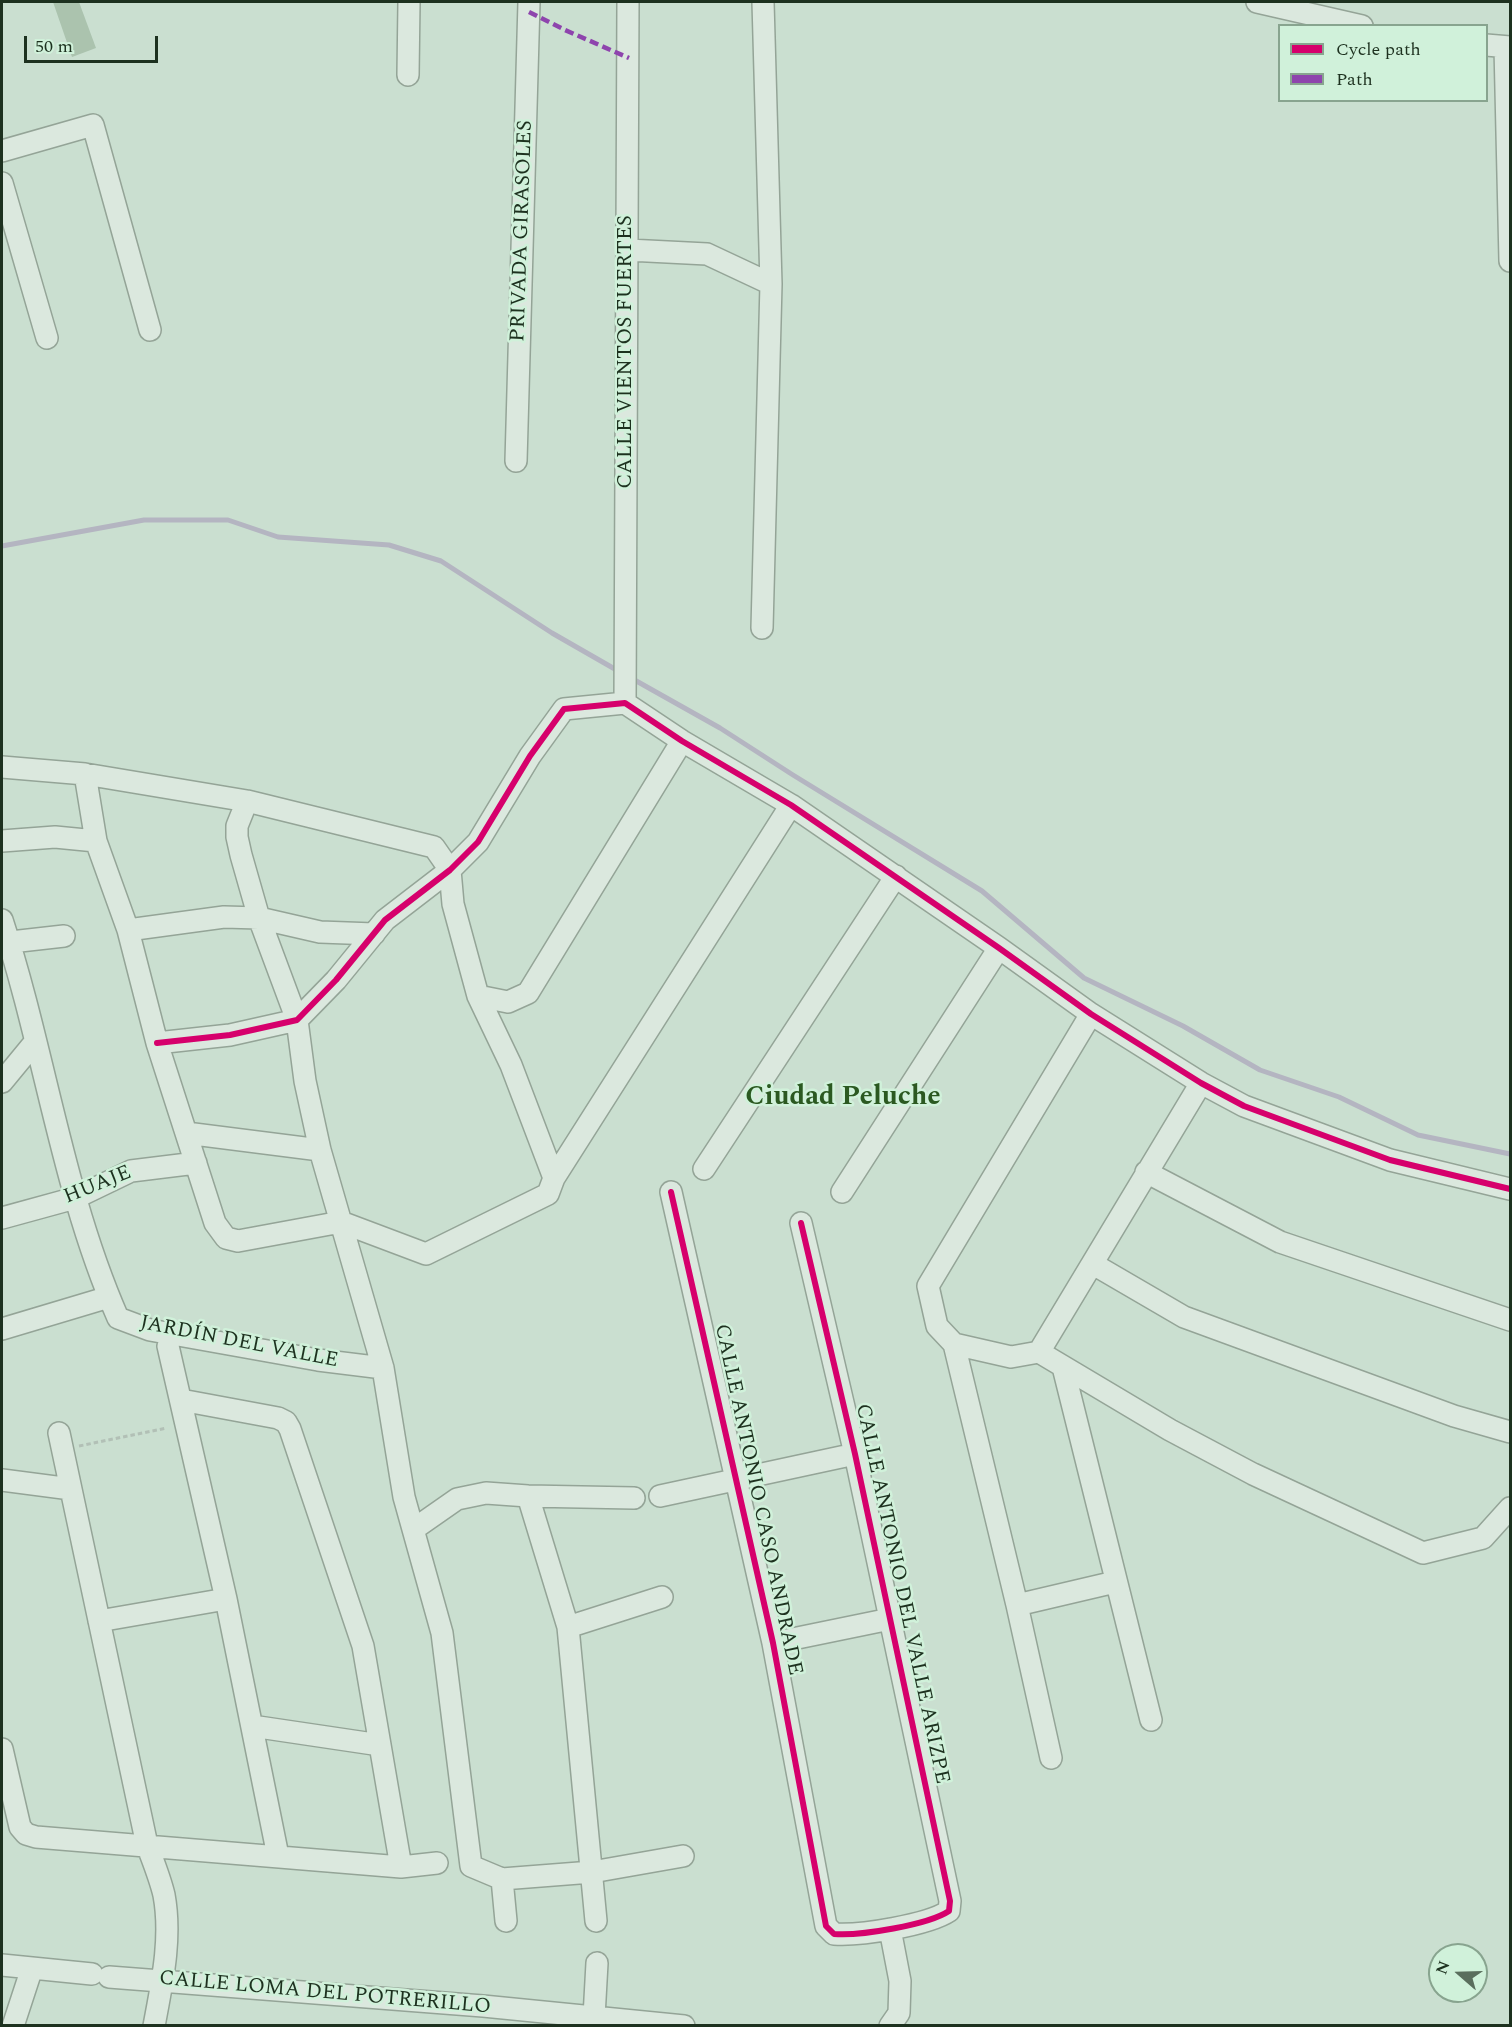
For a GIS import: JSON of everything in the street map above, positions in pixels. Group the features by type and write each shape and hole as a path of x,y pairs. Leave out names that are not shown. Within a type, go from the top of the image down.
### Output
{"street":[{"path":"408,75 410,2"},
{"name":"PRIVADA GIRASOLES","path":"516,461 529,2"},
{"name":"CALLE VIENTOS FUERTES","path":"625,695 628,2"},
{"path":"762,628 771,284 763,2"},
{"path":"1257,2 1353,24"},
{"path":"1501,46 1510,261"},
{"path":"2,151 93,125 150,330"},
{"path":"2,183 47,338"},
{"path":"628,250 707,254 771,284"},
{"path":"158,1043 230,1035 297,1020 336,980 385,920 450,870 478,842 530,756 564,709 625,695 682,741 791,805 1091,1014 1201,1083 1244,1106 1390,1160 1510,1189"},
{"path":"478,996 508,1002 528,993 682,741"},
{"path":"2,767 85,774 247,801 434,847 450,870 453,904 478,996 511,1065 554,1178"},
{"path":"85,774 96,841 128,930 158,1043 215,1223 226,1238 238,1241 341,1222 426,1254 548,1194 554,1178 791,805"},
{"path":"247,801 237,826 237,837 259,918 297,1020 305,1081 320,1150 383,1368 404,1497 442,1633 471,1866 502,1879 592,1872 683,1856"},
{"path":"2,841 55,837 96,841"},
{"path":"704,1169 896,876"},
{"path":"128,930 224,917 259,918 320,932 374,934"},
{"name":"JARDÍN DEL VALLE","path":"2,920 5,942 35,1042 75,1198 94,1262 118,1318 150,1330 318,1360 383,1368"},
{"path":"5,942 64,936"},
{"path":"842,1191 999,948"},
{"path":"1051,1758 954,1344 937,1326 928,1286 1091,1014"},
{"path":"2,1082 35,1042"},
{"path":"1038,1352 1201,1083"},
{"path":"186,1133 320,1150"},
{"name":"HUAJE","path":"2,1218 75,1198 131,1171 196,1163"},
{"path":"1146,1172 1280,1242 1510,1320"},
{"name":"CALLE ANTONIO CASO ANDRADE","path":"671,1192 773,1643 826,1926 834,1934 846,1935 890,1929"},
{"name":"CALLE ANTONIO DEL VALLE ARIZPE","path":"801,1224 855,1454 950,1901 949,1911 942,1916 890,1929"},
{"path":"1093,1264 1184,1317 1454,1416 1510,1432"},
{"path":"2,1329 109,1297"},
{"path":"954,1344 1011,1357 1038,1352 1170,1430 1253,1474 1424,1553 1483,1538 1510,1508"},
{"path":"168,1346 226,1599 278,1856"},
{"path":"1063,1367 1151,1720"},
{"path":"181,1400 278,1418 286,1422 363,1646 401,1867"},
{"path":"61,1441 147,1845 163,1893 167,1922 162,1981 154,2025"},
{"path":"660,1496 855,1454"},
{"path":"2,1479 71,1489"},
{"path":"414,1529 457,1499 486,1493 634,1498"},
{"path":"528,1496 568,1627 596,1921"},
{"path":"1017,1605 1115,1582"},
{"path":"568,1627 662,1597"},
{"path":"99,1621 226,1599"},
{"path":"773,1643 890,1619"},
{"path":"252,1726 380,1745"},
{"path":"2,1749 20,1827 26,1834 36,1837 401,1867 437,1863"},
{"path":"502,1879 506,1921"},
{"path":"890,1929 900,1981 899,2013 890,2025"},
{"path":"594,2017 597,1963"},
{"name":"CALLE LOMA DEL POTRERILLO","path":"2,1965 481,2016 594,2017 684,2025"},
{"path":"13,2025 32,1968"}],"path":[{"path":"61,1441 186,1425"}],"building":[{"path":"53,2 79,2 96,48 72,57"}],"waterway":[{"path":"2,546 144,520 228,520 278,537 389,545 441,561 552,633 620,672"},
{"path":"631,678 720,728 982,891 1084,978 1183,1026 1260,1070 1339,1097 1418,1135 1510,1154"}],"marked path":[{"path":"529,12 629,58"}],"cycle path":[{"path":"157,1043 230,1035 297,1020 336,980 385,920 450,870 478,842 530,756 564,709 625,703 682,741 791,805 1091,1014 1201,1083 1244,1106 1390,1160 1510,1189"},
{"path":"671,1192 773,1643 826,1926 834,1934 860,1933 926,1921 949,1911 950,1901 855,1454 801,1223"}],"district":[{"name":"Ciudad Peluche","path":"843,1099"}]}
